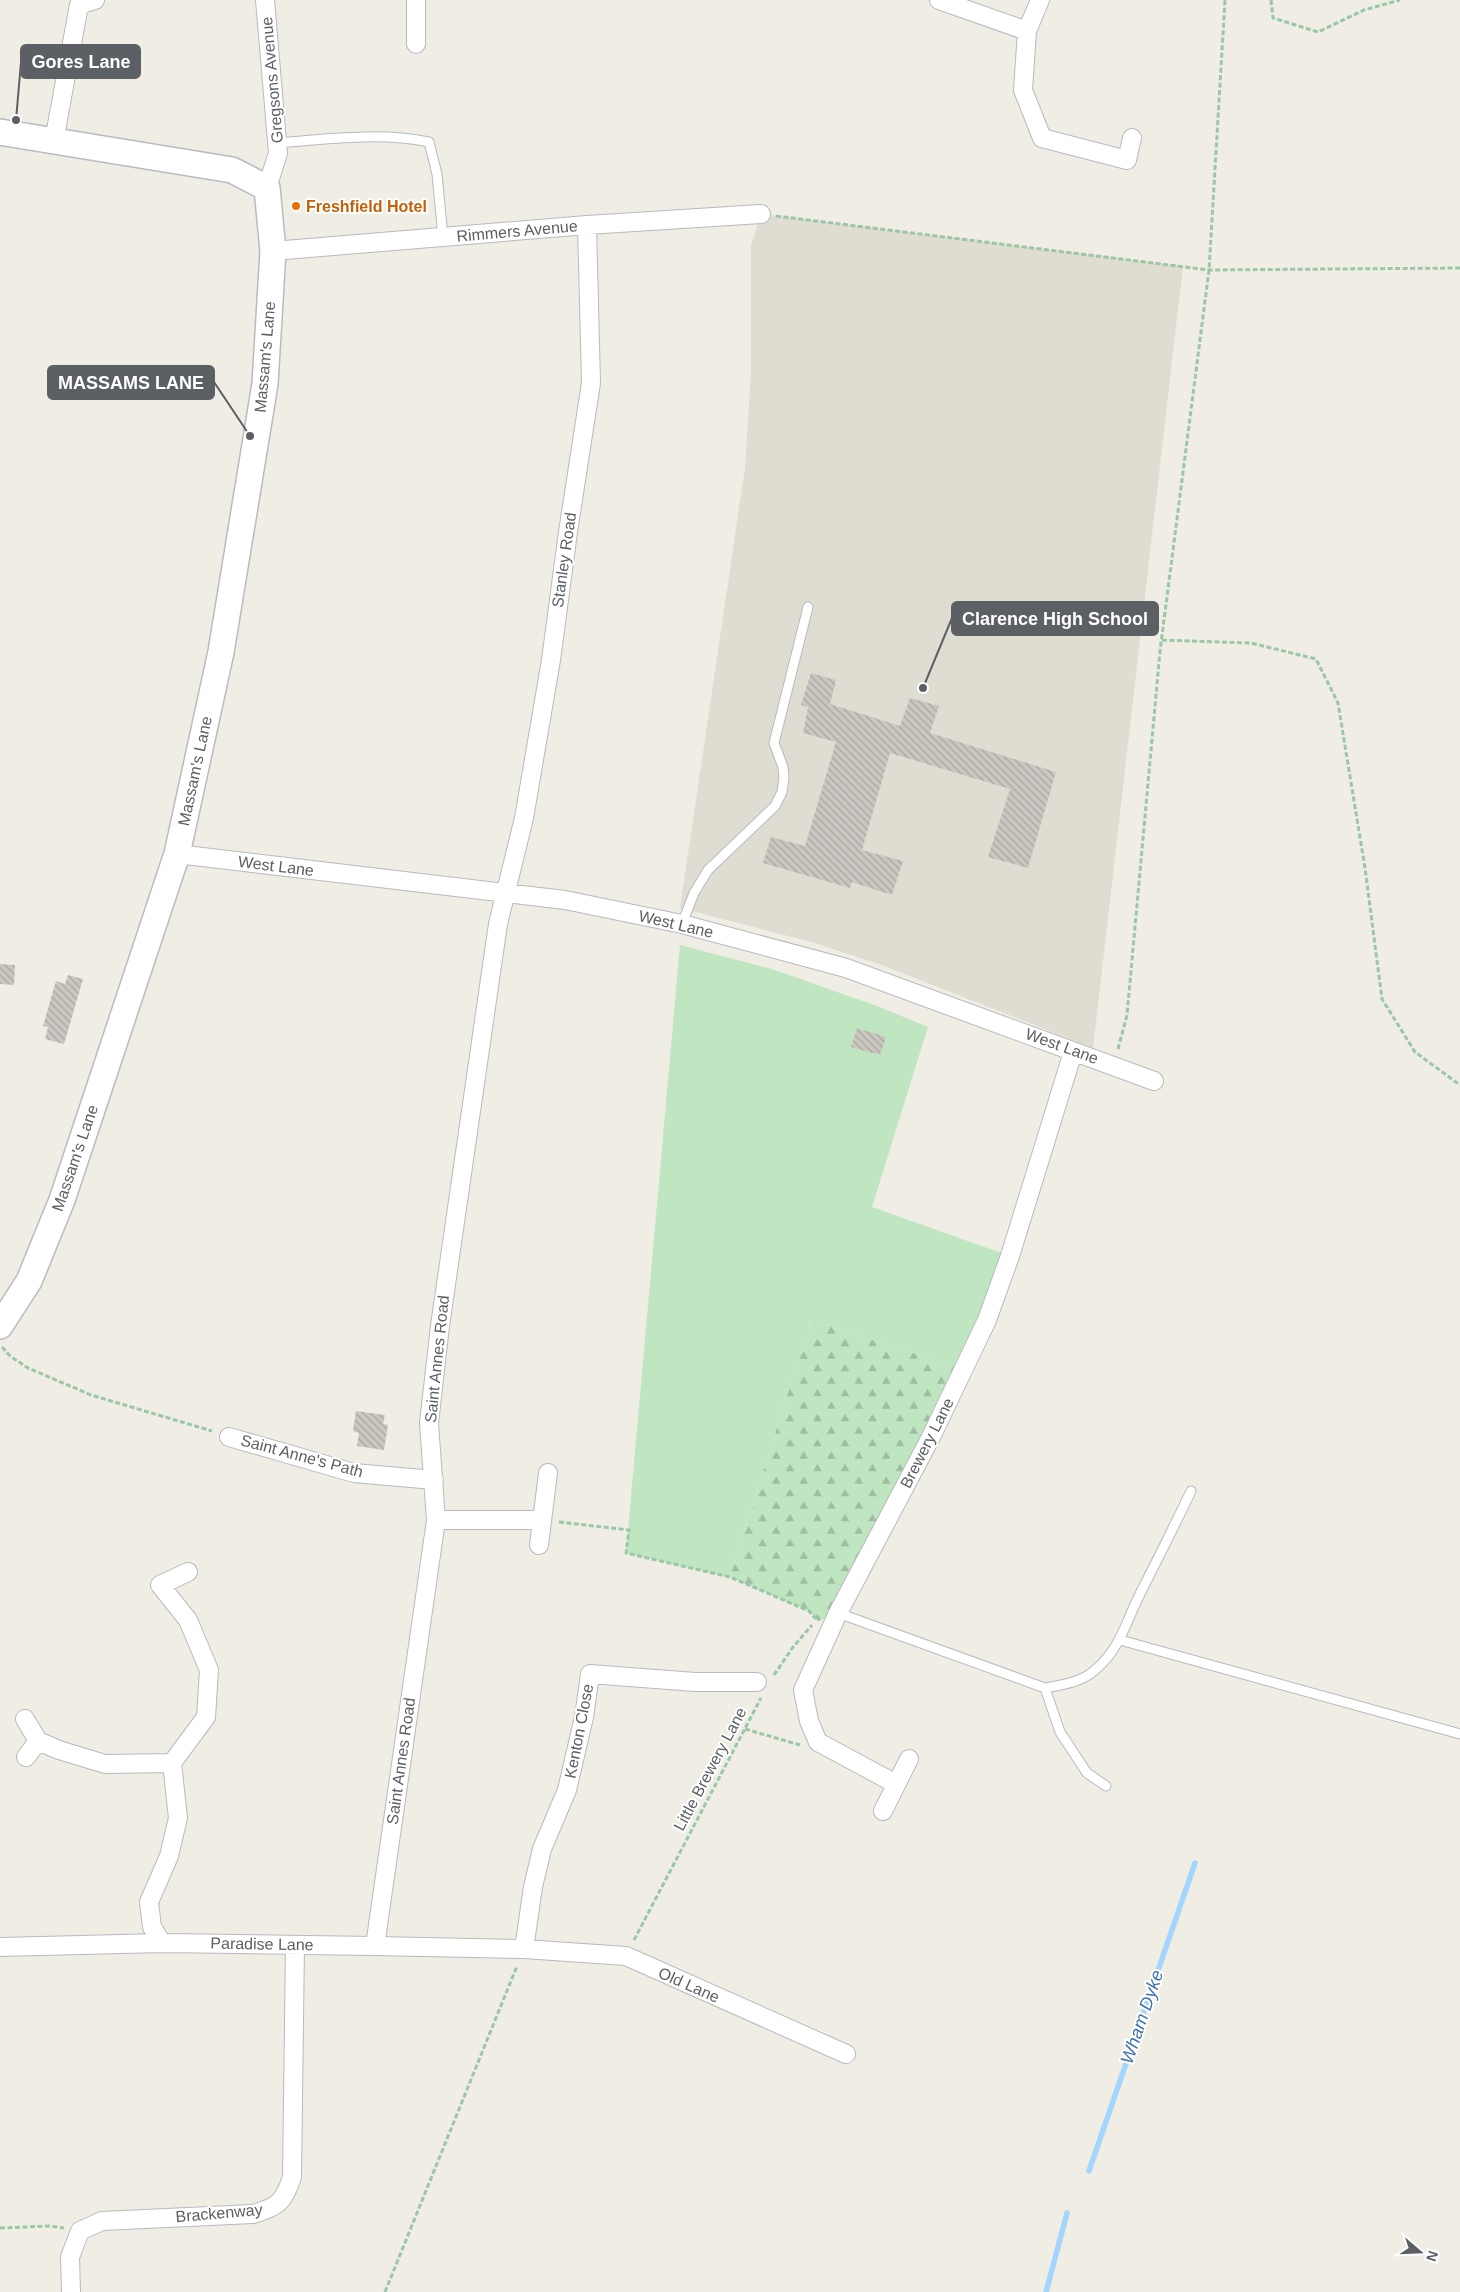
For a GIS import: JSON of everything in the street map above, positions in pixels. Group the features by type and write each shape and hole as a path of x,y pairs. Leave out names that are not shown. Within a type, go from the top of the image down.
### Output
{"street":[{"path":"54,141 79,5 95,0"},
{"name":"Gregsons Avenue","path":"265,0 278,153 267,188"},
{"path":"416,0 416,44"},
{"path":"939,0 1027,31"},
{"path":"1040,0 1027,31 1023,90 1042,138 1127,160 1132,138"},
{"path":"0,132 232,170 267,188"},
{"name":"Massam's Lane","path":"0,1326 29,1280 62,1200 178,854 221,652 265,384 273,251 267,188"},
{"name":"Rimmers Avenue","path":"273,251 587,225 761,214"},
{"name":"Stanley Road","path":"507,893 524,818 549,670 591,383 587,225"},
{"name":"West Lane","path":"178,854 565,900 682,924 846,968 1014,1028 1073,1052 1114,1064 1154,1081"},
{"name":"Saint Annes Road","path":"375,1946 436,1520 429,1423 440,1326 498,924 507,893"},
{"name":"Brewery Lane","path":"818,1742 809,1721 804,1690 838,1613 932,1437 987,1320 1010,1256 1073,1052"},
{"name":"Saint Anne's Path","path":"229,1436 354,1473 434,1480"},
{"path":"538,1545 548,1473"},
{"path":"436,1520 541,1520"},
{"path":"162,1943 152,1927 149,1902 169,1856 178,1818 172,1763 206,1717 209,1670 188,1620 160,1585 188,1572"},
{"name":"Kenton Close","path":"524,1949 537,1868 542,1849 567,1790 584,1717 590,1674 764,1685"},
{"path":"25,1719 38,1741 59,1750 105,1764 172,1763"},
{"path":"26,1757 38,1741"},
{"path":"818,1742 896,1784"},
{"path":"883,1811 909,1759"},
{"name":"Paradise Lane","path":"0,1947 162,1943 524,1949"},
{"name":"Brackenway","path":"80,2230 102,2220 253,2214 271,2209 286,2196 292,2177 295,1945"},
{"name":"Old Lane","path":"524,1949 626,1956 846,2054"},
{"path":"71,2292 70,2257 80,2230"}],"lane":[{"path":"277,143 353,137 410,138 429,142 438,174 443,237"},
{"path":"682,924 694,893 708,870 775,806 782,792 783,767 774,743 808,607"},
{"path":"838,1613 1045,1688 1070,1683 1094,1671 1112,1653 1191,1491"},
{"path":"1120,1640 1460,1734"},
{"path":"1045,1688 1060,1732 1087,1773 1106,1786"}],"path":[{"path":"1114,1064 1127,1015 1162,640 1209,270 1225,0"},
{"path":"1271,0 1273,18 1318,32 1364,10 1400,0"},
{"path":"761,214 1209,270 1460,268"},
{"path":"1162,640 1252,643 1316,659 1338,703 1365,868 1382,999 1416,1052 1460,1085"},
{"path":"0,1345 10,1356 28,1368 91,1396 229,1436"},
{"name":"Little Brewery Lane","path":"541,1520 629,1530 626,1553 730,1577 809,1611 818,1621 808,1627 764,1685 745,1729 626,1956"},
{"path":"745,1729 810,1748 818,1742"},
{"path":"385,2292 524,1949"},
{"path":"0,2228 49,2226 80,2230"}],"shaded area":[{"path":"761,214 1183,266 1093,1048 879,964 811,942 680,908 745,468 751,372 751,246"}],"green space":[{"path":"680,945 772,969 877,1006 928,1027 872,1207 1010,1256 963,1369 811,1320 730,1577 626,1553"},
{"path":"811,1320 963,1369 838,1613 818,1621 809,1611 730,1577"}],"building":[{"path":"811,673 836,680 830,704 900,726 910,698 939,706 930,733 1056,772 1028,868 988,857 1010,789 890,753 862,850 903,861 892,895 852,882 850,888 763,863 771,837 805,846 836,742 803,733 808,707 801,705"},
{"path":"0,964 15,965 14,985 0,984"},
{"path":"68,975 83,979 64,1044 45,1039 48,1027 43,1026 56,981 65,984"},
{"path":"857,1028 886,1037 880,1055 851,1047"},
{"path":"356,1411 385,1415 383,1424 388,1425 384,1450 357,1446 359,1433 353,1431"}],"waterway":[{"name":"Wham Dyke","path":"1089,2171 1195,1863"},
{"name":"Wham Dyke","path":"1046,2292 1067,2213"}],"place":[{"name":"Gores Lane","path":"16,120"},
{"name":"Freshfield Hotel","path":"296,206"},
{"name":"MASSAMS LANE","path":"250,436"},
{"name":"Clarence High School","path":"923,688"}]}
